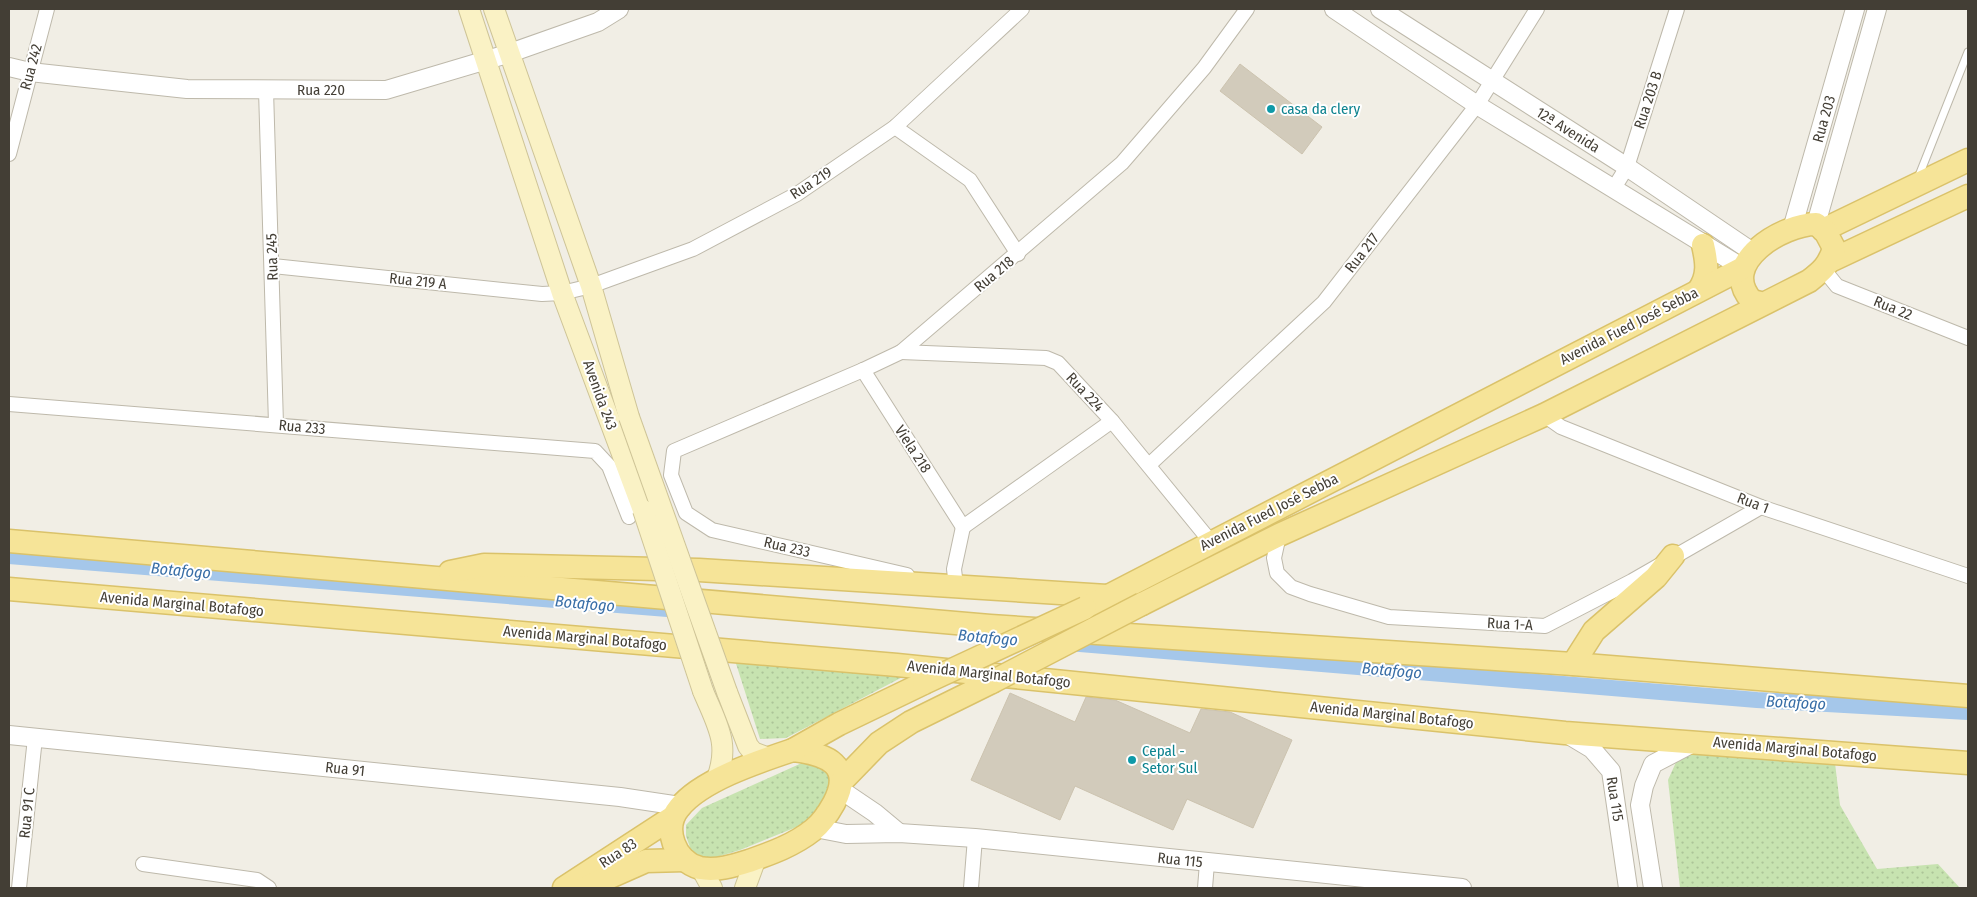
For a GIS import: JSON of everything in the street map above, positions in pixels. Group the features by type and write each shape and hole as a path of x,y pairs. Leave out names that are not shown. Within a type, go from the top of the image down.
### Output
{"main road":[{"name":"Avenida 243","path":"469,9 488,61 562,293 636,514 718,729 724,752 716,781"},
{"name":"Avenida 243","path":"494,9 591,286 629,417 727,692 748,746 753,752 769,758"},
{"path":"1792,228 1800,224 1819,227 1968,160"},
{"path":"1827,266 1968,196"},
{"path":"1819,227 1834,248 1827,266"},
{"name":"Avenida Fued José Sebba","path":"716,781 769,758 793,750 839,724 1085,608 1699,290 1749,261 1772,239 1792,228"},
{"path":"1699,290 1706,281 1707,273 1703,245"},
{"path":"1749,261 1741,279 1746,294 1752,301 1760,304"},
{"name":"Avenida Fued José Sebba","path":"756,858 798,841 816,828 831,809 842,785 880,744 911,722 1279,535 1544,415 1783,294 1827,266"},
{"path":"9,541 990,626 1573,664 1968,696"},
{"path":"1148,601 1204,560 1213,551 1211,542"},
{"path":"1573,664 1594,632 1656,577 1673,556"},
{"path":"427,577 484,565 699,570 1107,596"},
{"name":"Avenida Marginal Botafogo","path":"9,589 897,665 1565,733 1697,741 1968,763"},
{"path":"793,750 823,756 833,763 842,785"},
{"name":"Rua 83","path":"564,888 677,811 694,794 716,781"},
{"path":"677,811 671,830 674,845 693,864 712,888"},
{"path":"745,888 756,858"},
{"name":"Rua 83","path":"585,888 646,861 724,868 756,858"}],"street":[{"name":"Rua 242","path":"9,154 47,9"},
{"name":"Rua 220","path":"9,67 30,72 187,89 386,90 488,61 598,22 619,9"},
{"name":"Rua 219","path":"562,293 591,286 693,249 797,194 895,126 1022,9"},
{"name":"Rua 218","path":"674,451 901,352 1018,254 1122,163 1204,68 1247,9"},
{"name":"12ª Avenida","path":"1334,9 1477,105 1614,188 1703,245 1749,261"},
{"name":"12ª Avenida","path":"1380,9 1627,167 1749,261"},
{"name":"Rua 217","path":"1149,465 1324,302 1477,105 1537,9"},
{"name":"Rua 203 B","path":"1614,188 1627,167 1677,9"},
{"name":"Rua 203","path":"1792,228 1855,9"},
{"name":"Rua 203","path":"1819,227 1877,9"},
{"name":"Rua 245","path":"266,90 273,266 276,424"},
{"path":"895,126 970,180 1018,254"},
{"name":"Rua 219 A","path":"273,266 542,294 562,293"},
{"name":"Rua 22","path":"1827,266 1837,286 1968,338"},
{"name":"Rua 224","path":"901,352 1046,358 1058,363 1112,421 1211,542"},
{"name":"Viela 218","path":"863,370 963,527"},
{"name":"Rua 233","path":"9,404 595,451 608,466 636,514"},
{"name":"Rua 1","path":"1544,415 1561,427 1761,507 1968,576"},
{"path":"956,586 954,569 963,527 1112,421"},
{"name":"Rua 233","path":"674,451 672,475 686,513 712,530 956,586"},
{"name":"Rua 1-A","path":"1279,535 1274,558 1276,573 1291,587 1317,597 1389,617 1545,626 1632,581 1761,507"},
{"name":"Rua 115","path":"1565,733 1592,749 1611,771 1628,888"},
{"name":"Rua 91","path":"9,735 620,797 677,811"},
{"name":"Rua 91 C","path":"19,888 35,738"},
{"name":"Rua 115","path":"1653,888 1640,806 1644,786 1653,764 1697,741"},
{"path":"842,785 899,833"},
{"name":"Rua 115","path":"816,828 846,834 899,833 975,838 1404,885 1462,888"},
{"path":"971,888 975,838"},
{"path":"1205,888 1207,863"},
{"path":"143,864 257,880 269,888"}],"lane":[{"path":"1915,185 1968,52"}],"green space":[{"path":"732,651 916,670 786,738 760,739"},
{"path":"1703,744 1835,763 1840,805 1877,869 1938,864 1960,888 1680,888 1668,780 1677,760"},
{"path":"804,762 823,765 831,774 826,799 804,824 740,850 707,860 692,853 686,836 686,825 702,808"}],"building":[{"name":"casa da clery","path":"1240,64 1322,127 1302,154 1220,91"},
{"name":"Cepal - Setor Sul","path":"1010,693 1075,722 1086,697 1115,700 1190,733 1201,709 1230,712 1292,740 1253,828 1187,799 1173,830 1075,786 1060,820 971,780"}],"waterway":[{"name":"Botafogo","path":"9,556 680,610"},
{"name":"Botafogo","path":"1068,643 1757,700 1968,712"}],"place":[{"name":"casa da clery","path":"1271,109"},
{"name":"Cepal - Setor Sul","path":"1132,760"}]}
